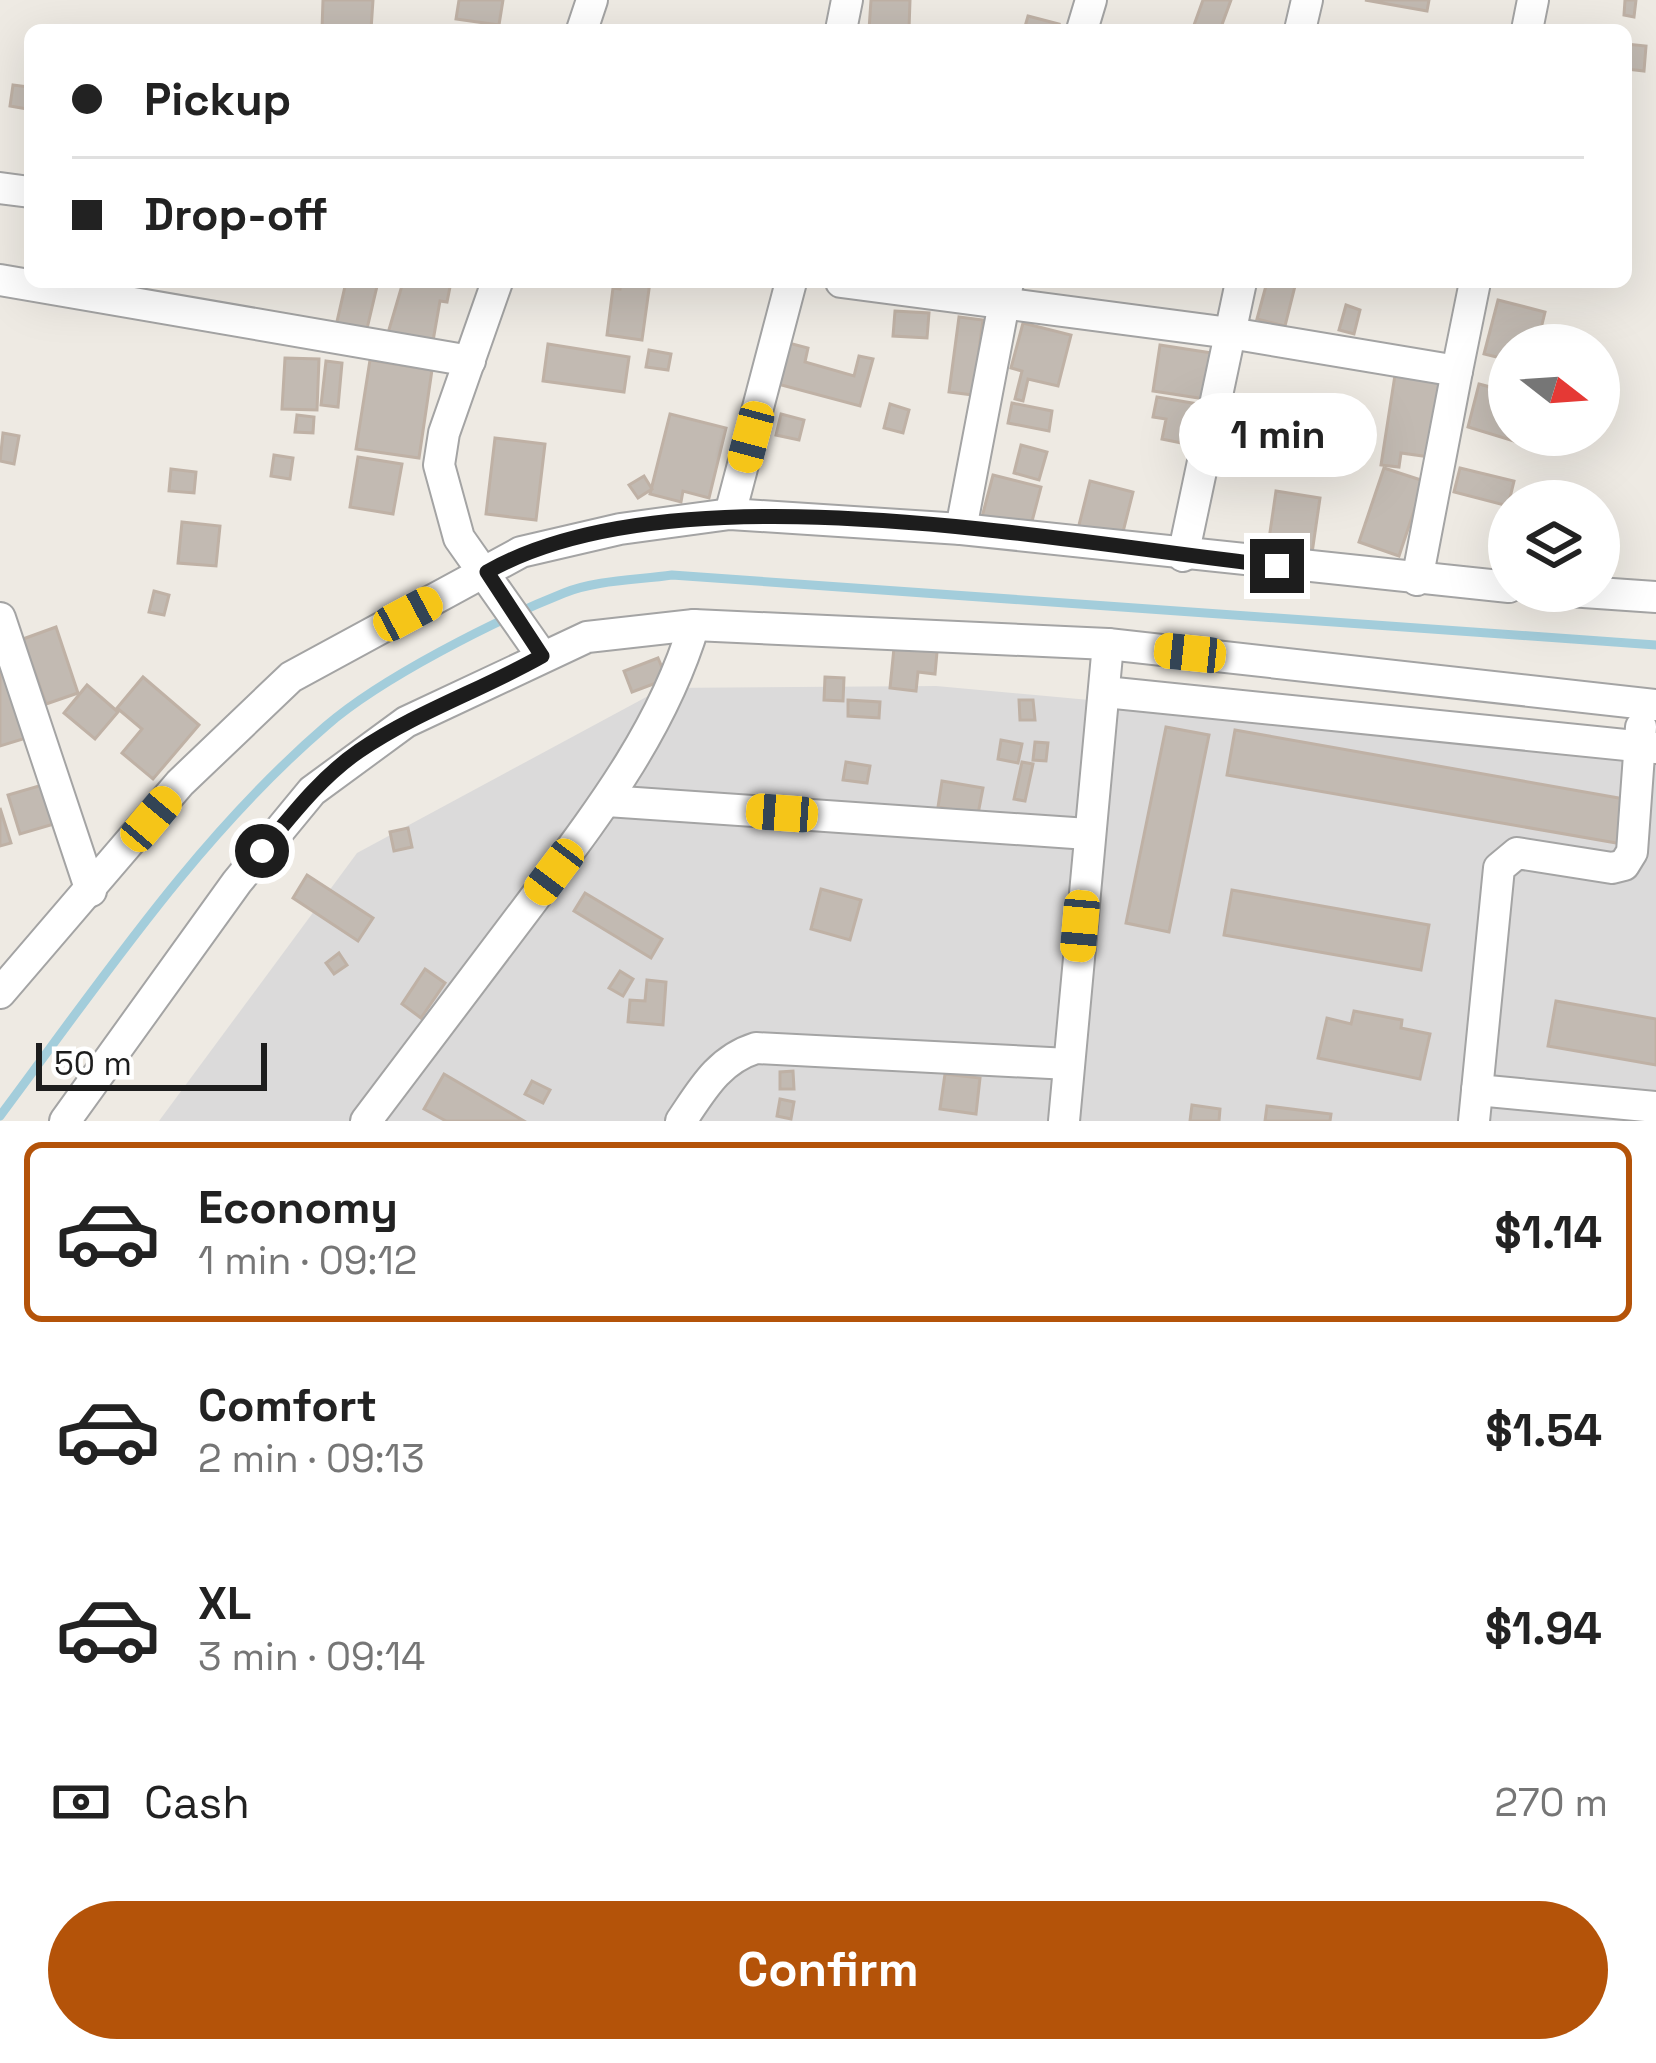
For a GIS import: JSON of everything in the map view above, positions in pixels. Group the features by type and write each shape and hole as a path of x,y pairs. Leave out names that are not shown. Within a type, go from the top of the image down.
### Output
{"street":[{"path":"46,288 470,361"},
{"path":"495,288 444,433 440,465 449,516 542,656"},
{"path":"730,514 789,288"},
{"path":"923,288 1005,294 1457,371"},
{"path":"1184,556 1240,288"},
{"path":"1418,580 1474,288"},
{"path":"962,529 1005,294"},
{"path":"0,993 180,783 291,677 521,552 620,529 730,514 962,529 1488,585"},
{"path":"1620,595 1656,597"},
{"path":"0,618 91,891"},
{"path":"366,1121 607,801 677,681 694,625"},
{"path":"65,1121 237,882 312,790 406,722 542,656 587,637 694,625 1108,644 1649,704 1648,747 1632,852 1624,865 1612,868 1517,853 1499,868 1475,1106 1656,1108"},
{"path":"1064,1121 1108,644"},
{"path":"1105,692 1648,747"},
{"path":"607,801 1088,834"},
{"path":"681,1121 714,1072 737,1054 756,1048 1069,1064"}],"shaded area":[{"path":"936,686 1656,752 1656,1121 159,1121 357,853 663,688"}],"building":[{"path":"323,0 373,0 371,24 322,24"},
{"path":"459,0 503,0 499,24 456,19"},
{"path":"871,0 910,0 909,24 869,24"},
{"path":"1203,0 1231,0 1222,24 1194,24"},
{"path":"1365,0 1429,0 1427,11"},
{"path":"1625,0 1636,0 1634,17 1624,15"},
{"path":"1028,16 1059,24 1026,24"},
{"path":"1632,45 1646,46 1644,71 1632,70"},
{"path":"13,85 24,86 24,108 10,106"},
{"path":"345,288 377,288 366,333 336,326"},
{"path":"401,288 450,288 447,302 440,301 433,341 388,333"},
{"path":"613,288 649,288 642,340 607,335"},
{"path":"1265,288 1294,288 1285,326 1257,319"},
{"path":"1498,300 1545,312 1542,324 1492,324"},
{"path":"1346,305 1360,310 1354,334 1339,330"},
{"path":"895,311 929,313 927,338 893,336"},
{"path":"959,317 983,320 973,395 949,392"},
{"path":"1023,323 1071,335 1058,386 1028,379 1023,401 1015,399 1022,371 1011,368"},
{"path":"781,341 808,348 805,362 854,376 859,356 873,359 860,406 770,382"},
{"path":"548,344 629,357 624,392 543,381"},
{"path":"1160,345 1212,353 1205,399 1153,391"},
{"path":"649,350 671,354 668,370 646,367"},
{"path":"285,358 319,359 317,410 282,409"},
{"path":"370,360 432,370 419,458 356,449"},
{"path":"326,361 342,363 338,407 321,405"},
{"path":"1395,375 1441,383 1430,457 1401,453 1399,467 1381,465"},
{"path":"1479,384 1488,386 1488,433 1468,427"},
{"path":"1157,397 1204,405 1196,446 1162,439 1166,419 1153,417"},
{"path":"1012,403 1052,411 1049,431 1008,423"},
{"path":"890,404 909,410 903,433 884,428"},
{"path":"670,414 726,428 709,498 683,491 681,502 650,494"},
{"path":"781,414 804,420 799,440 776,435"},
{"path":"297,415 314,417 313,433 295,432"},
{"path":"3,433 19,436 14,464 0,461"},
{"path":"495,438 545,444 536,520 486,514"},
{"path":"1021,445 1047,452 1039,480 1014,473"},
{"path":"274,455 293,458 290,479 271,476"},
{"path":"358,457 402,464 393,514 350,507"},
{"path":"1384,468 1424,481 1399,556 1359,542"},
{"path":"1460,468 1510,480 1488,480 1488,501 1454,492"},
{"path":"171,469 196,472 194,493 169,491"},
{"path":"993,475 1041,487 1030,529 982,517"},
{"path":"644,476 652,489 638,498 629,485"},
{"path":"1090,481 1133,492 1121,540 1078,529"},
{"path":"1276,491 1320,498 1311,560 1267,553"},
{"path":"182,522 220,526 216,566 178,563"},
{"path":"154,591 169,595 164,615 149,612"},
{"path":"56,627 78,693 46,704 23,639"},
{"path":"894,648 937,652 935,674 918,672 916,691 890,688"},
{"path":"0,655 26,738 0,746"},
{"path":"658,658 667,679 632,692 624,671"},
{"path":"143,677 199,725 153,779 122,753 142,729 117,708"},
{"path":"825,677 844,678 843,701 824,700"},
{"path":"87,685 118,712 95,739 64,713"},
{"path":"848,700 880,702 879,718 848,716"},
{"path":"1019,700 1033,700 1035,720 1020,720"},
{"path":"1166,727 1209,735 1169,932 1126,923"},
{"path":"1235,730 1630,800 1622,844 1227,775"},
{"path":"1001,740 1022,744 1018,763 998,759"},
{"path":"1035,742 1048,743 1046,761 1033,760"},
{"path":"846,762 870,766 867,783 843,780"},
{"path":"1022,762 1033,764 1025,801 1014,799"},
{"path":"942,781 983,788 978,814 938,807"},
{"path":"42,785 54,824 20,834 8,795"},
{"path":"0,808 11,843 0,846"},
{"path":"408,828 412,847 394,851 390,832"},
{"path":"307,875 373,918 358,941 293,898"},
{"path":"821,889 861,900 850,940 811,929"},
{"path":"1232,890 1429,925 1421,970 1224,935"},
{"path":"585,893 662,939 651,958 574,911"},
{"path":"339,953 347,965 334,974 326,963"},
{"path":"425,969 445,983 421,1018 402,1004"},
{"path":"620,971 633,979 623,996 609,988"},
{"path":"647,980 666,982 663,1025 628,1022 630,1000 645,1001"},
{"path":"1556,1001 1656,1019 1656,1065 1548,1046"},
{"path":"1354,1011 1402,1020 1401,1028 1430,1034 1420,1079 1318,1058 1327,1018 1351,1024"},
{"path":"793,1071 794,1089 780,1089 780,1072"},
{"path":"444,1074 524,1121 446,1121 424,1109"},
{"path":"945,1074 980,1078 976,1114 940,1109"},
{"path":"532,1081 550,1090 543,1103 525,1094"},
{"path":"780,1099 794,1102 791,1119 777,1116"},
{"path":"1192,1105 1220,1109 1219,1121 1190,1121"},
{"path":"1267,1106 1331,1114 1330,1121 1265,1121"}],"waterway":[{"path":"0,1116 193,863 279,769 377,689 506,618 576,589 672,575 1656,645"}],"route":[{"path":"262,851 312,790 357,752 406,722 487,687 542,656 487,572 521,552 620,529 730,514 962,529 1277,566"}]}
